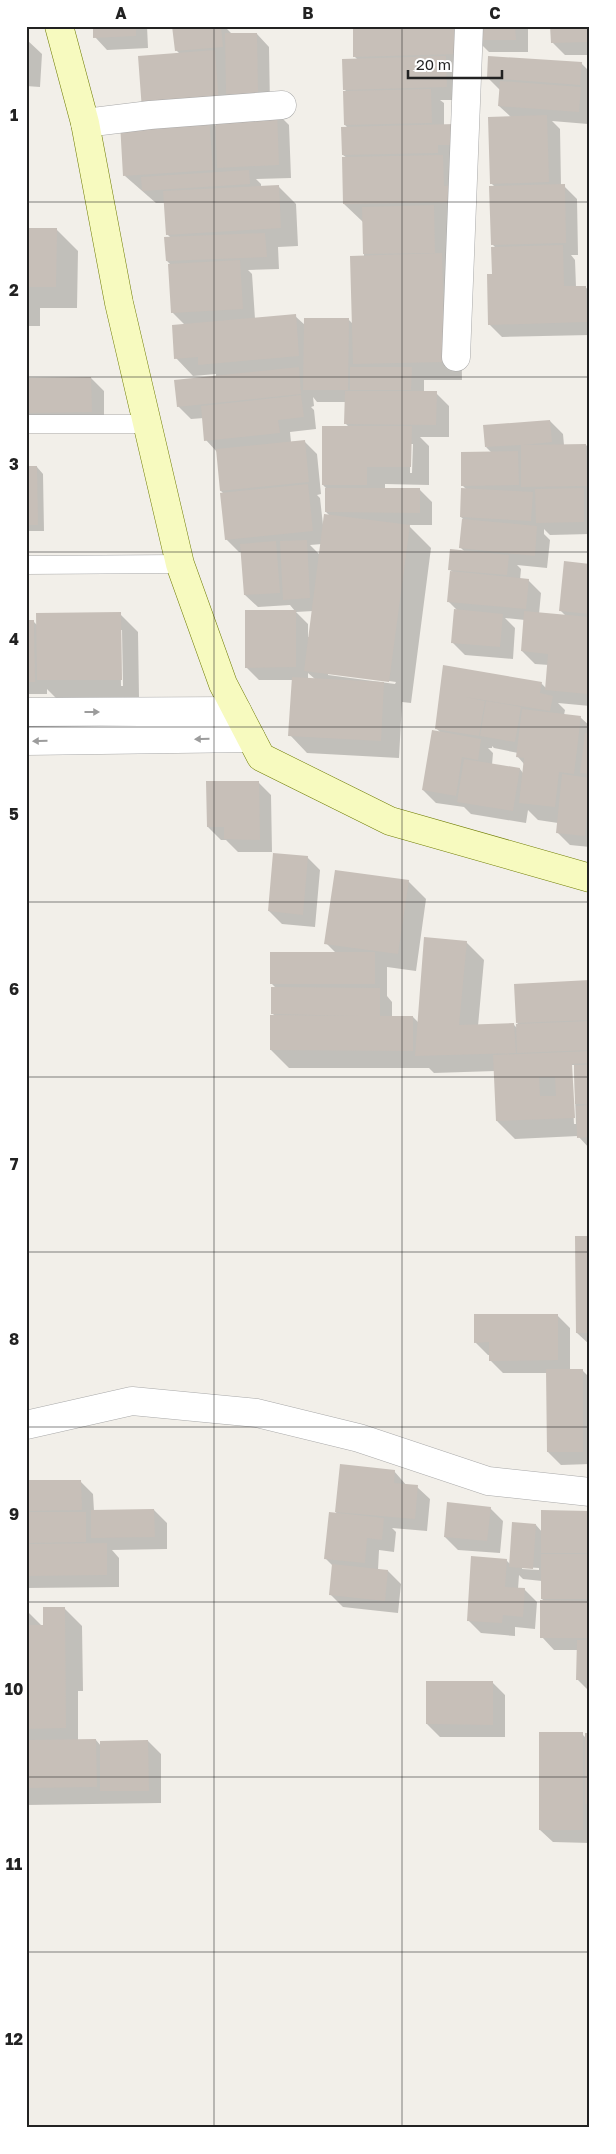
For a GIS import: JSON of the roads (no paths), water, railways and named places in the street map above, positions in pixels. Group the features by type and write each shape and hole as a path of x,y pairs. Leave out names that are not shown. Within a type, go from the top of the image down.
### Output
{"main road":[{"path":"59,26 85,123 119,303 180,564 223,684 261,757 390,821 590,878"}],"street":[{"path":"456,357 469,26"},
{"path":"85,123 150,115 282,105"},
{"path":"26,712 237,711"},
{"path":"26,741 251,738"},
{"path":"26,1425 132,1401 258,1413 359,1438 488,1481 590,1492"}],"lane":[{"path":"26,424 148,424"},
{"path":"26,565 180,564"}]}
